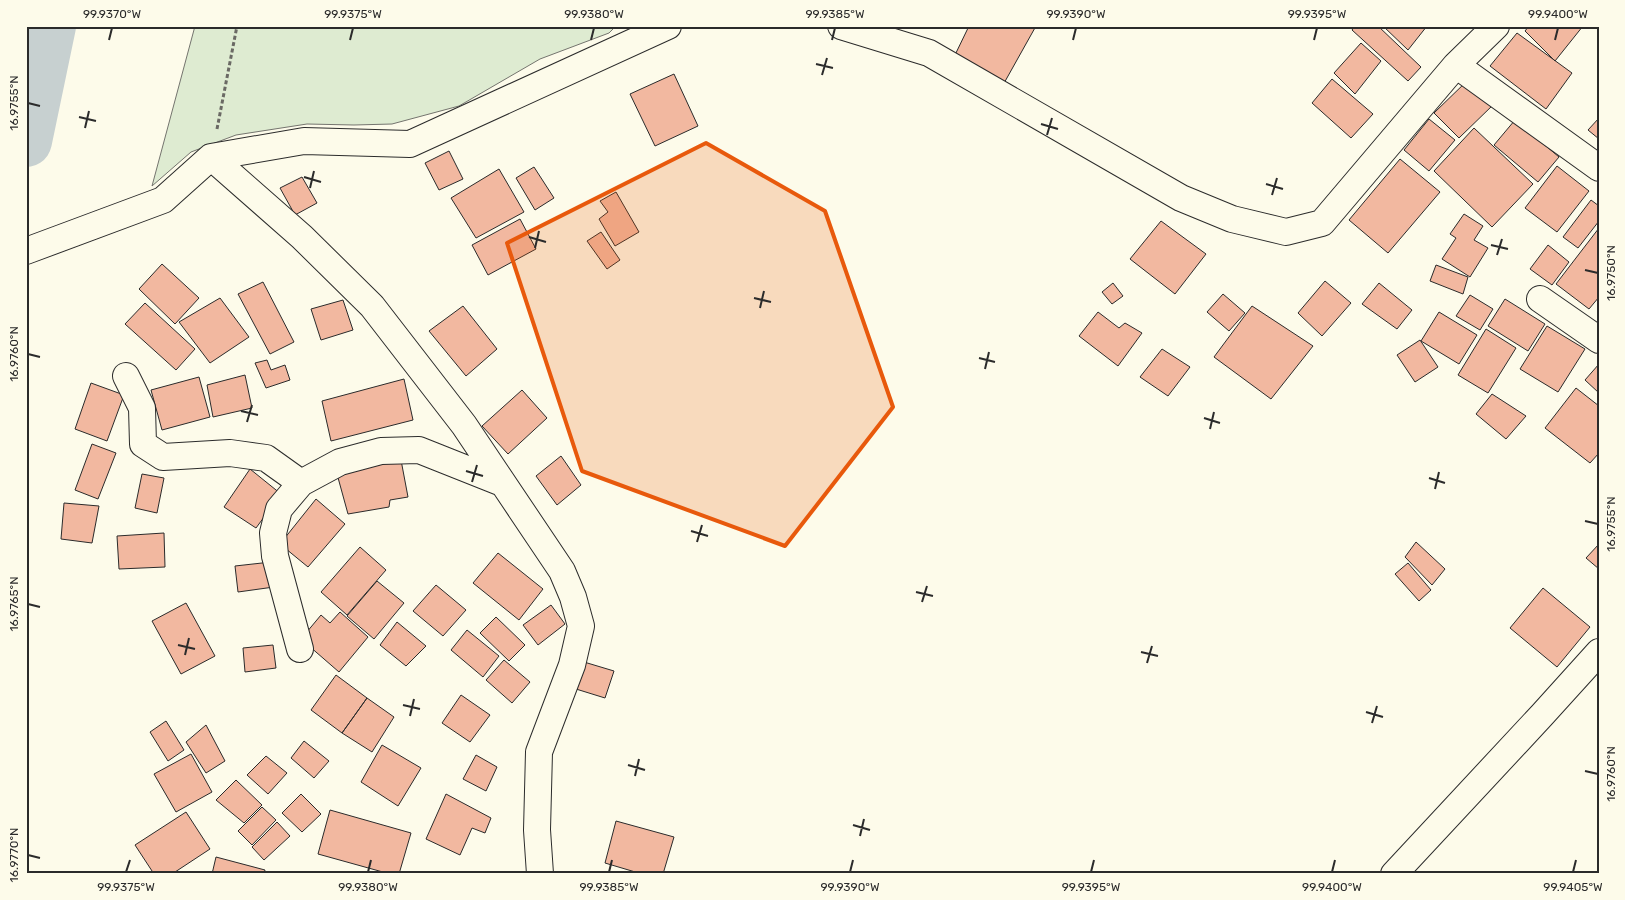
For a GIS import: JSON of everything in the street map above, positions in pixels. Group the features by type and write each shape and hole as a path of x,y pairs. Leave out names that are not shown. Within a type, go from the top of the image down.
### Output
{"street":[{"path":"26,251 162,200 211,157 304,141 410,144 668,26"},
{"path":"840,26 929,53 1182,198 1232,219 1286,232 1322,223 1456,64 1496,26"},
{"path":"1456,64 1599,168"},
{"path":"211,157 302,237 372,306 464,425 562,571 573,596 581,626 572,665 539,752 537,830 540,874"},
{"path":"1540,299 1599,340"},
{"path":"126,376 142,408 142,444 163,457 230,452 266,458 301,483"},
{"path":"300,649 276,556 273,533 279,509 301,483 340,462 381,451 419,450 502,483"},
{"path":"1394,874 1599,652"}],"path":[{"path":"211,157 237,26"}],"highlighted area":[{"path":"706,143 825,211 893,407 785,546 582,471 507,243"}],"green space":[{"path":"195,26 616,26 609,33 540,59 459,106 392,124 307,124 236,135 191,152 152,186"}],"building":[{"path":"969,26 1036,26 1003,85 954,57"},
{"path":"1355,26 1378,26 1421,67 1408,81 1352,30"},
{"path":"1383,26 1427,26 1408,50"},
{"path":"1529,26 1583,26 1555,61 1525,31"},
{"path":"1517,33 1572,73 1546,109 1490,66"},
{"path":"1361,43 1381,61 1355,94 1334,73"},
{"path":"674,74 698,126 655,146 630,94"},
{"path":"1332,79 1373,114 1351,138 1312,103"},
{"path":"1469,79 1494,104 1459,138 1434,113"},
{"path":"1599,118 1599,139 1588,130"},
{"path":"1429,119 1455,140 1429,171 1404,150"},
{"path":"1515,120 1559,157 1538,182 1494,145"},
{"path":"1474,128 1533,184 1492,227 1434,171"},
{"path":"449,151 463,179 439,190 425,163"},
{"path":"1400,159 1440,192 1388,253 1349,220"},
{"path":"1557,166 1589,191 1557,232 1525,208"},
{"path":"534,167 554,198 535,210 516,178"},
{"path":"499,169 524,212 476,238 451,198"},
{"path":"302,177 317,203 295,215 280,188"},
{"path":"616,192 639,232 615,246 599,219 608,212 600,201"},
{"path":"1591,200 1599,206 1599,221 1578,248 1563,237"},
{"path":"1464,214 1483,226 1474,240 1488,248 1470,277 1442,259 1456,238 1450,234"},
{"path":"520,219 536,249 488,275 472,245"},
{"path":"1161,221 1206,254 1175,294 1130,259"},
{"path":"1599,228 1599,297 1589,309 1556,284"},
{"path":"601,232 620,260 607,269 587,241"},
{"path":"1548,245 1569,262 1552,285 1530,269"},
{"path":"162,264 199,298 175,324 139,289"},
{"path":"1436,265 1468,277 1463,294 1430,281"},
{"path":"1325,281 1351,303 1322,336 1298,313"},
{"path":"263,282 294,342 270,354 238,294"},
{"path":"1113,283 1123,296 1112,304 1102,292"},
{"path":"1379,283 1412,310 1397,329 1362,304"},
{"path":"1223,294 1245,313 1229,331 1207,312"},
{"path":"1470,295 1493,309 1480,330 1456,316"},
{"path":"220,298 249,337 210,363 179,322"},
{"path":"1505,299 1545,324 1528,351 1488,326"},
{"path":"343,300 353,330 321,340 311,309"},
{"path":"145,303 195,349 176,370 125,324"},
{"path":"463,306 497,349 466,376 429,331"},
{"path":"1252,306 1313,346 1271,399 1214,357"},
{"path":"1098,312 1119,328 1125,323 1142,333 1118,366 1079,336"},
{"path":"1439,312 1477,335 1459,364 1421,341"},
{"path":"1547,326 1585,349 1558,392 1520,369"},
{"path":"1486,329 1516,348 1488,393 1458,375"},
{"path":"1420,340 1438,367 1415,382 1397,355"},
{"path":"1162,349 1190,367 1168,396 1140,377"},
{"path":"267,360 271,370 285,365 290,380 266,388 255,363"},
{"path":"1599,364 1599,393 1585,380"},
{"path":"245,375 252,408 213,417 207,385"},
{"path":"199,377 210,417 162,430 151,390"},
{"path":"404,379 413,420 331,441 322,401"},
{"path":"91,383 124,395 107,441 75,429"},
{"path":"1576,388 1599,406 1599,453 1590,463 1545,428"},
{"path":"522,390 547,418 508,454 482,426"},
{"path":"1492,394 1526,416 1506,439 1476,414"},
{"path":"92,444 116,453 98,499 75,490"},
{"path":"561,456 581,485 557,505 536,476"},
{"path":"401,460 408,497 390,500 389,507 348,514 337,474"},
{"path":"250,469 281,494 256,528 224,507"},
{"path":"142,474 164,478 157,513 135,508"},
{"path":"316,499 345,524 308,567 280,544"},
{"path":"64,503 99,506 92,543 61,539"},
{"path":"164,533 165,567 119,569 117,536"},
{"path":"1416,542 1445,569 1432,585 1405,557"},
{"path":"1599,544 1599,569 1586,558"},
{"path":"360,547 386,570 347,615 321,592"},
{"path":"498,553 543,589 519,620 473,583"},
{"path":"271,562 274,587 238,592 235,566"},
{"path":"1408,563 1431,590 1419,601 1395,574"},
{"path":"377,581 404,603 374,639 347,616"},
{"path":"436,585 466,610 443,636 413,611"},
{"path":"1543,588 1590,627 1557,667 1510,628"},
{"path":"186,603 215,656 181,674 152,621"},
{"path":"551,605 565,624 538,645 523,625"},
{"path":"340,612 368,637 339,672 301,639 321,615 330,623"},
{"path":"496,617 525,645 509,661 480,633"},
{"path":"397,622 426,646 406,666 380,645"},
{"path":"467,630 499,656 483,677 451,650"},
{"path":"273,645 276,668 245,672 243,648"},
{"path":"504,660 530,682 512,703 486,680"},
{"path":"584,662 614,671 605,698 576,689"},
{"path":"336,675 367,698 342,733 311,710"},
{"path":"461,695 490,715 470,742 442,723"},
{"path":"367,698 394,717 372,752 342,733"},
{"path":"166,721 184,750 168,761 150,732"},
{"path":"206,725 225,761 206,773 186,742"},
{"path":"304,741 329,761 314,778 291,758"},
{"path":"382,745 421,768 398,806 361,782"},
{"path":"191,754 212,792 176,812 154,774"},
{"path":"476,755 497,767 486,791 463,779"},
{"path":"266,756 287,773 268,794 247,775"},
{"path":"236,780 262,805 244,823 216,800"},
{"path":"301,794 321,814 302,832 282,813"},
{"path":"446,794 491,818 485,833 472,828 460,855 426,839"},
{"path":"262,807 276,820 252,845 238,831"},
{"path":"330,810 411,833 399,874 390,874 318,854"},
{"path":"186,812 210,849 172,874 154,874 135,845"},
{"path":"616,821 674,837 663,874 642,874 605,863"},
{"path":"277,822 290,836 264,860 252,847"},
{"path":"216,857 265,870 264,874 212,874"}],"waterway":[{"path":"26,141 50,26"}]}
